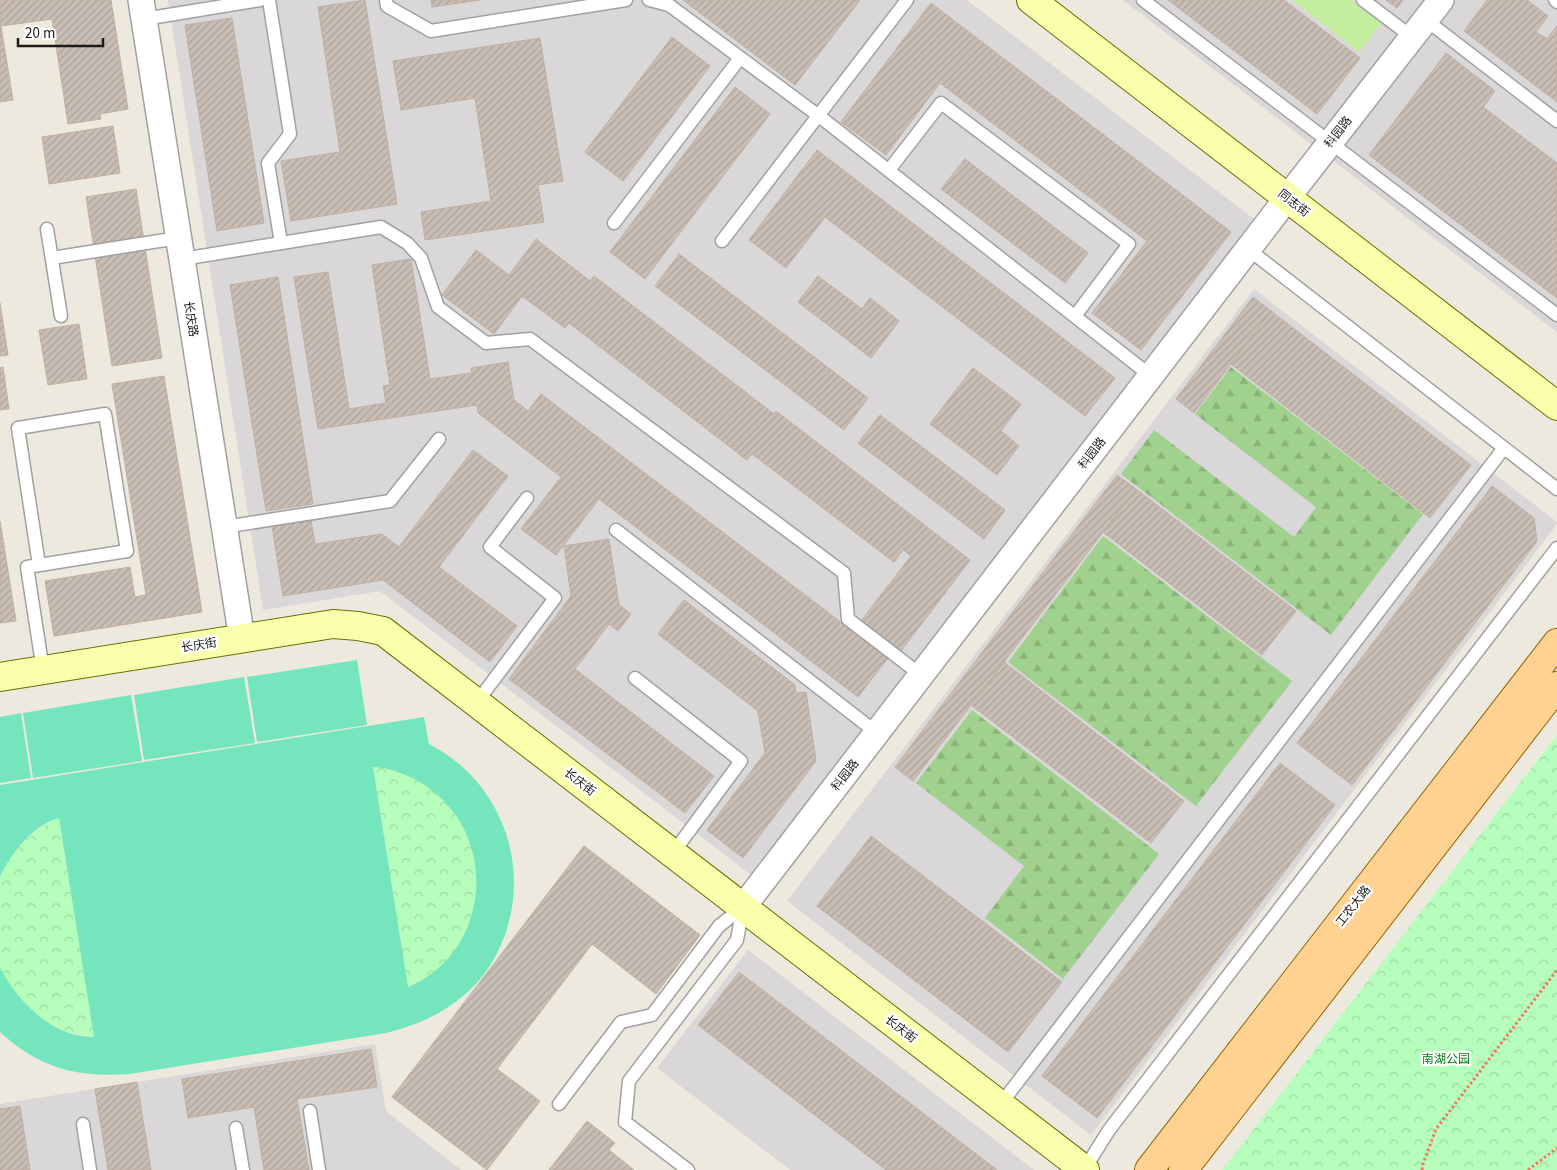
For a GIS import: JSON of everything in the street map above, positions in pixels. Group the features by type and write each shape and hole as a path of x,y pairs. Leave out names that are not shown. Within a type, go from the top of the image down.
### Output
{"main road":[{"name":"同志街","path":"1031,0 1557,383"},
{"name":"同志街","path":"1058,0 1557,406"},
{"name":"长庆街","path":"0,677 333,624 358,626 383,632 477,702 1084,1170"},
{"name":"工农大路","path":"1149,1170 1557,643"},
{"path":"1183,1170 1557,686"}],"street":[{"name":"科园路","path":"743,907 1292,191 1441,0"},
{"name":"长庆路","path":"142,9 242,639"}],"lane":[{"path":"142,9 260,0"},
{"path":"269,0 290,134 268,163 281,243"},
{"path":"386,0 387,6 431,31 626,0"},
{"path":"649,0 669,5 819,116 1151,376"},
{"path":"722,241 907,0"},
{"path":"1143,0 1557,315"},
{"path":"1363,0 1419,29 1557,121"},
{"path":"614,223 740,58"},
{"path":"889,170 941,102 1130,244 1075,316"},
{"path":"52,258 281,243 381,227 407,242 421,258 438,307 486,343 530,340 844,573 848,619 921,675"},
{"path":"47,229 61,316"},
{"path":"1248,249 1557,489"},
{"path":"40,565 18,428 105,414 127,551 40,565 26,567 43,670"},
{"path":"224,527 390,501 440,439"},
{"path":"1000,1105 1504,448"},
{"path":"477,702 555,598 490,547 527,498"},
{"path":"616,530 877,733"},
{"path":"1084,1170 1109,1130 1557,548"},
{"path":"635,678 741,761 673,853"},
{"path":"559,1104 621,1022 652,1015 719,926 743,907"},
{"path":"688,1170 625,1122 629,1081 737,940 743,907"},
{"path":"310,1111 320,1170"},
{"path":"83,1124 90,1170"},
{"path":"236,1128 243,1170"}],"path":[{"path":"1422,1170 1436,1129 1557,970"},
{"path":"1528,1170 1557,1148"}],"shaded area":[{"path":"168,0 967,0 1254,219 755,878 380,591 263,610"},
{"path":"1123,0 1557,0 1557,332"},
{"path":"1254,289 1557,522 1557,524 1091,1135 787,901"},
{"path":"748,950 1034,1170 790,1170 657,1068"},
{"path":"375,1044 386,1111 461,1170 0,1170 0,1104"}],"green space":[{"path":"1292,0 1350,0 1381,23 1359,52"},
{"path":"1231,367 1423,514 1331,635 1121,474 1154,430 1294,537 1316,507 1195,414"},
{"path":"1103,536 1292,681 1196,806 1008,662"},
{"path":"357,660 367,725 257,742 247,677"},
{"path":"244,677 255,743 144,760 134,695"},
{"path":"131,695 142,761 33,778 23,713"},
{"path":"972,710 1159,854 1063,979 985,918 1024,866 916,783"},
{"path":"21,713 31,778 0,783 0,717"},
{"path":"424,717 429,744 453,759 474,778 490,800 502,824 510,850 514,877 512,904 506,932 500,947 483,975 463,996 433,1016 386,1033 130,1074 93,1074 60,1068 29,1054 0,1032 0,968 17,994 38,1016 64,1031 94,1037 59,818 40,827 24,841 10,859 0,877 0,785","holes":["373,767 401,773 420,782 450,808 466,834 475,862 476,892 470,921 456,948 436,970 408,987"]},
{"name":"南湖公园","path":"1557,735 1557,1170 1222,1170 1237,1151"},
{"path":"373,767 413,778 443,800 464,829 475,864 475,900 465,935 442,965 408,987"},
{"path":"59,817 94,1037 68,1032 50,1024 34,1013 9,985 0,968 0,877 21,844 36,831"}],"building":[{"path":"0,0 111,0 128,109 100,114 101,119 68,124 52,19 1,26 13,100 0,102"},
{"path":"365,0 397,204 291,221 281,161 340,152 318,7"},
{"path":"431,0 480,0 432,7"},
{"path":"683,0 860,0 795,85"},
{"path":"1168,0 1284,0 1360,58 1317,114"},
{"path":"1386,0 1403,0 1397,8"},
{"path":"1487,0 1527,0 1548,16 1536,32 1547,39 1557,26 1557,102 1464,31"},
{"path":"931,3 1231,232 1141,350 1092,313 1147,241 940,83 886,155 841,122"},
{"path":"232,18 264,223 217,231 185,25"},
{"path":"672,37 710,66 623,181 585,152"},
{"path":"540,38 563,181 538,185 544,222 425,240 421,212 491,201 475,98 401,110 393,61"},
{"path":"1446,53 1495,91 1483,107 1557,163 1557,298 1369,155"},
{"path":"735,87 770,114 645,279 610,252"},
{"path":"113,126 120,173 49,184 42,137"},
{"path":"817,150 1115,378 1085,416 825,217 786,268 749,240"},
{"path":"965,159 1088,253 1065,283 941,189"},
{"path":"136,189 162,358 112,366 86,197"},
{"path":"536,239 590,281 594,276 774,414 776,411 970,560 901,651 861,621 911,556 903,550 894,562 752,454 747,460 569,323 565,328 522,296 494,334 442,295 476,250 509,275"},
{"path":"679,254 868,398 844,430 655,286"},
{"path":"411,259 430,379 472,373 471,368 508,362 514,400 528,411 541,394 888,658 858,697 599,499 556,555 521,529 561,477 478,413 477,405 318,429 294,277 328,272 349,409 386,403 383,386 390,385 372,265"},
{"path":"818,276 862,309 870,298 899,321 871,358 798,302"},
{"path":"278,277 313,504 266,511 230,285"},
{"path":"1253,297 1271,311 1194,413 1176,399"},
{"path":"0,303 8,355 0,356"},
{"path":"1271,311 1471,465 1430,518 1231,364"},
{"path":"79,324 87,379 48,385 39,330"},
{"path":"3,367 9,409 0,410 0,368"},
{"path":"973,368 1021,404 1001,431 1019,446 997,475 930,424"},
{"path":"164,376 202,612 54,636 45,581 130,567 135,597 146,595 112,384"},
{"path":"880,415 1005,510 984,539 858,443"},
{"path":"473,450 508,476 439,567 517,626 490,662 383,580 283,596 272,526 311,520 315,544 382,534 399,547"},
{"path":"1117,475 1136,489 913,781 895,767"},
{"path":"1492,486 1534,518 1537,541 1352,785 1297,743"},
{"path":"1136,489 1296,611 1262,655 1103,532"},
{"path":"0,521 16,621 0,623"},
{"path":"609,539 619,605 631,614 618,631 609,624 575,669 714,776 685,813 509,679 571,596 564,546"},
{"path":"684,600 795,685 796,693 806,692 816,761 743,858 707,830 765,753 758,711 658,634"},
{"path":"1004,662 1184,801 1151,843 971,705"},
{"path":"1280,763 1335,805 1097,1118 1042,1076"},
{"path":"871,836 1062,982 1008,1052 817,906"},
{"path":"584,846 700,935 656,994 592,944 497,1069 540,1101 487,1170 392,1097"},
{"path":"739,972 997,1170 886,1170 698,1025"},
{"path":"371,1049 377,1087 297,1099 309,1170 264,1170 254,1107 188,1118 182,1079"},
{"path":"137,1082 151,1170 108,1170 95,1089"},
{"path":"20,1106 30,1170 0,1170 0,1109"},
{"path":"587,1121 615,1143 609,1150 634,1170 549,1170"}]}
